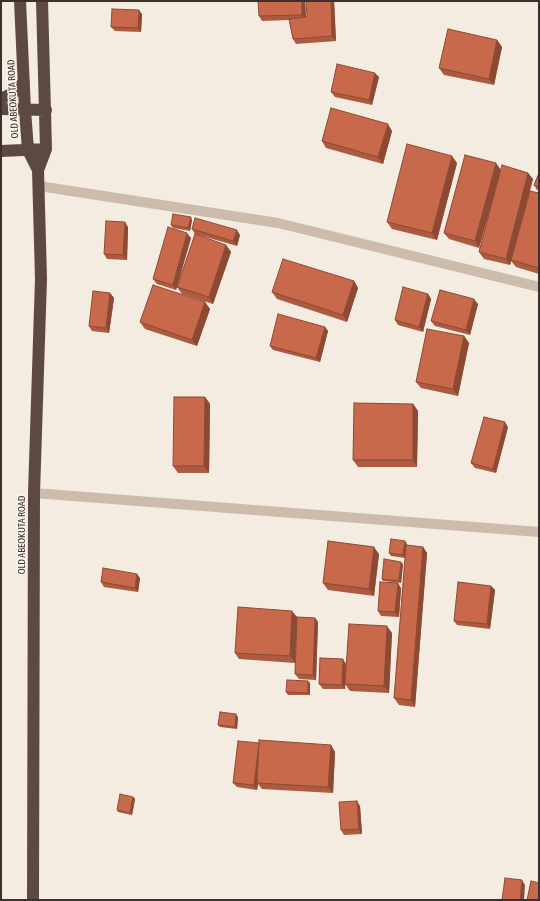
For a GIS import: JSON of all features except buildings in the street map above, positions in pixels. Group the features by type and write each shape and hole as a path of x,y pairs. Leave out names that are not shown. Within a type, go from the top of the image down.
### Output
{"highway":[{"name":"OLD ABEOKUTA ROAD","path":"20,1 24,110 28,150 38,170 41,279 34,493 33,900"},
{"name":"OLD ABEOKUTA ROAD","path":"38,170 46,149 42,1"},
{"path":"1,99 13,93 24,82"},
{"path":"1,109 46,110"},
{"path":"1,151 46,149"}],"street":[{"path":"39,186 278,223 539,287"},
{"path":"34,493 539,532"}]}
